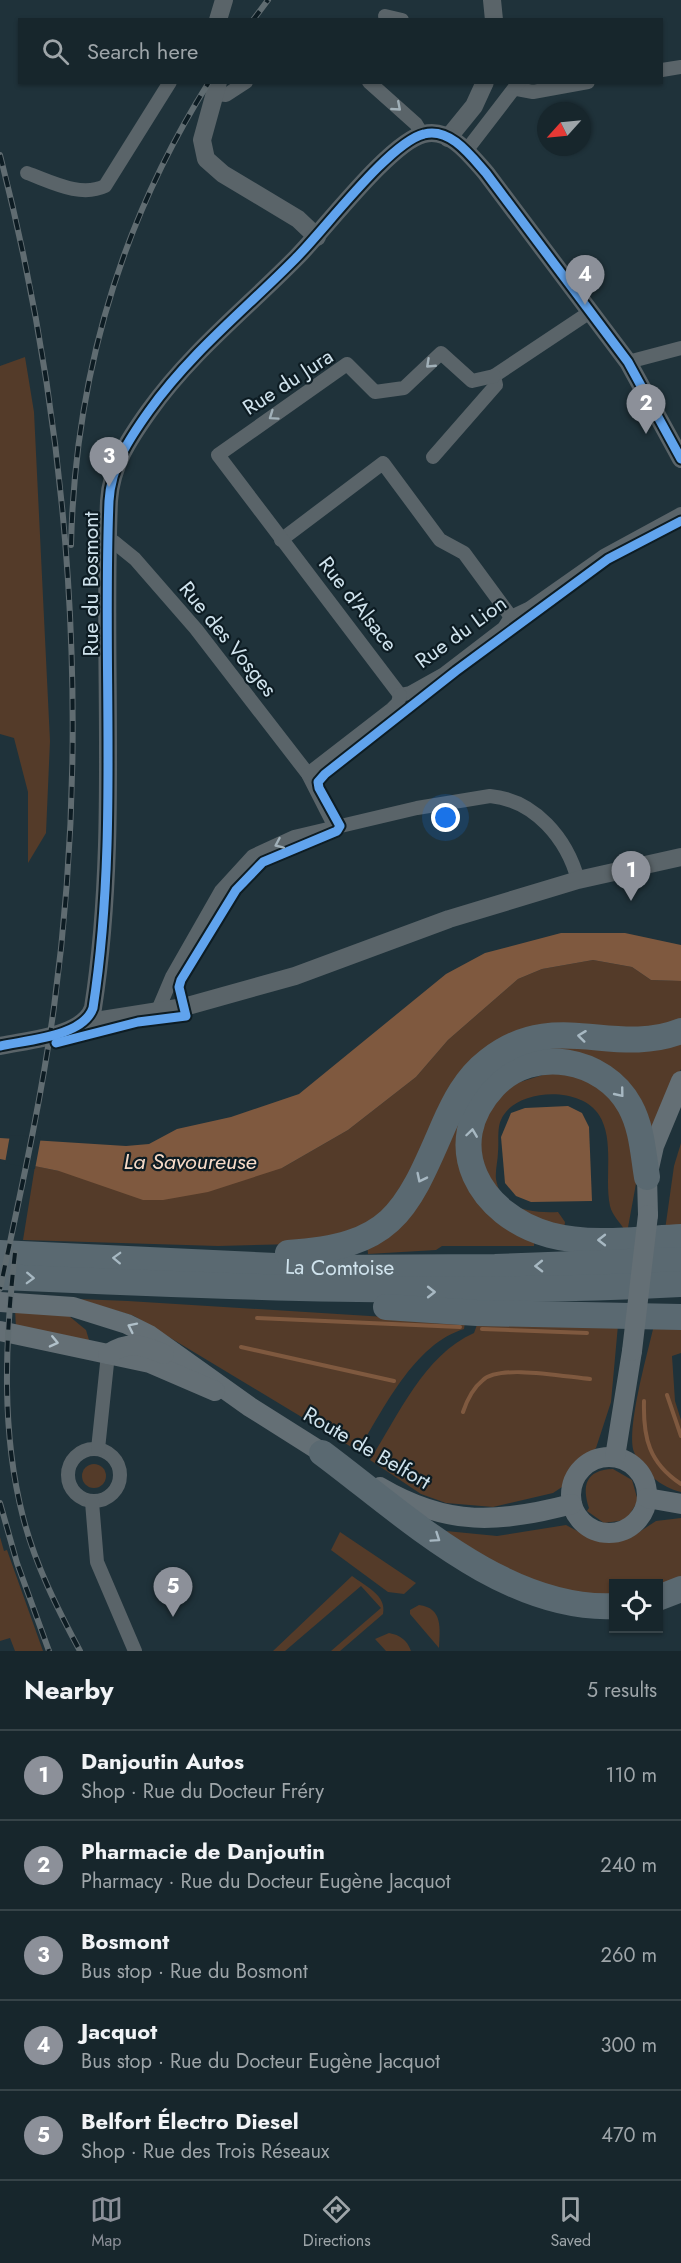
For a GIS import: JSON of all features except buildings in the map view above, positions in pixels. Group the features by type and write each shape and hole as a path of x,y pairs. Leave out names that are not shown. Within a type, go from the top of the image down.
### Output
{"highway":[{"path":"176,1261 318,1251 359,1241 386,1226 405,1205 423,1175 461,1091 482,1065 497,1054 522,1041 549,1035 640,1040 659,1038 681,1031"},
{"path":"647,1177 640,1132 630,1107 613,1084 583,1066 553,1061 515,1071 489,1093 474,1119 470,1153 477,1181 494,1205 517,1223 566,1238 681,1237"},
{"name":"La Comtoise","path":"0,1253 262,1267 400,1268 681,1260"},
{"name":"La Comtoise","path":"0,1277 141,1284 429,1292 681,1284"},
{"path":"141,1284 336,1304 477,1313 681,1317"},
{"path":"322,1453 426,1531 498,1577 553,1600 591,1607 609,1606"},
{"path":"663,1596 681,1589"}],"main road":[{"path":"648,1215 647,1177 654,1146 681,1081"},
{"path":"615,1456 632,1351 648,1215 669,1130 681,1100"},
{"name":"Route de Belfort","path":"0,1302 73,1307 107,1316 149,1335 250,1407 322,1453 418,1507 453,1516 497,1519 572,1504"},
{"name":"Route de Belfort","path":"0,1331 150,1363 250,1407"},
{"path":"108,1354 121,1345 135,1345 196,1367"},
{"path":"615,1456 628,1461 639,1471 646,1483 647,1498 644,1512 635,1523 623,1530 609,1533 595,1530 583,1522 572,1504 572,1487 578,1472 598,1458 615,1456"},
{"path":"647,1498 681,1504"}],"street":[{"path":"219,18 224,0"},
{"path":"230,18 232,0"},
{"path":"492,0 494,18"},
{"path":"385,16 394,18"},
{"path":"663,70 681,66"},
{"path":"27,173 72,188 91,190 105,186 169,84"},
{"path":"243,84 226,95 213,86 202,140 204,153 215,168 282,209 317,237"},
{"path":"371,84 416,124 422,134 436,133 448,138 466,151 506,197 628,362 681,459"},
{"path":"448,138 474,106 484,84"},
{"path":"466,151 518,86 532,92 577,84"},
{"name":"Rue du Bosmont","path":"83,1023 91,1013 94,999 103,896 109,722 107,540 113,472 148,412 174,379 213,337 317,237 381,164 406,141 422,134"},
{"path":"433,457 496,385 494,376 590,312"},
{"path":"628,362 681,348"},
{"name":"Rue du Jura","path":"281,540 218,455 347,364 375,392 404,388 441,353 472,381 494,376"},
{"path":"281,540 383,463 440,540 464,553 511,616"},
{"name":"Rue du Lion","path":"308,774 392,709 400,695 410,693 444,674 504,628 511,616 530,608 604,556 681,514"},
{"name":"Rue des Vosges","path":"107,540 114,542 135,559 196,629 308,774 335,827"},
{"name":"Rue d'Alsace","path":"281,540 400,695"},
{"path":"158,1010 168,985 221,891 253,856 294,837 448,802 490,796 502,797 537,815 557,835 572,859 578,880"},
{"path":"0,1046 41,1038 83,1023 184,1007 295,976 449,919 578,880 681,857"},
{"path":"98,1449 108,1354"},
{"path":"98,1449 112,1456 120,1475 112,1495 92,1502 73,1492 68,1472 79,1454 98,1449"},
{"path":"92,1502 97,1562 135,1651"}],"shaded area":[{"path":"25,357 34,412 50,741 46,833 28,863 28,792 14,738 0,734 0,366"},
{"path":"593,960 632,967 651,980 681,981 681,1021 661,1028 526,1031 400,1197 368,1226 296,1244 218,1246 23,1240 35,1166 59,1171 282,1168 348,1130 416,1077 448,1040 518,979 542,969"},
{"path":"681,1040 681,1069 651,1140 635,1102 533,1058 460,1144 534,1239 534,1246 442,1246 436,1250 368,1254 367,1245 456,1115 525,1049"},
{"path":"552,1072 595,1080 618,1102 629,1126 637,1178 627,1233 610,1206 608,1147 604,1125 590,1105 578,1099 564,1095 533,1096 508,1109 501,1120 499,1131 496,1179 504,1198 520,1208 539,1212 558,1212 565,1222 564,1230 520,1218 482,1171 480,1130 492,1104 514,1084"},
{"path":"681,1143 681,1229 665,1230 674,1166"},
{"path":"78,1299 465,1322 464,1329 446,1337 415,1363 389,1398 358,1451 134,1316"},
{"path":"15,1310 69,1316 86,1330 89,1340 86,1342 16,1327"},
{"path":"478,1322 618,1325 611,1402 596,1448 577,1464 562,1487 553,1493 493,1507 446,1503 421,1494 370,1460 402,1406 427,1371 456,1343 474,1333"},
{"path":"654,1325 681,1330 681,1353 672,1356 675,1401 681,1420 681,1492 666,1486 647,1472 637,1459 632,1441 635,1408"},
{"path":"94,1464 99,1465 105,1471 105,1481 99,1487 94,1488 89,1487 83,1481 82,1476 83,1471 89,1465"},
{"path":"613,1469 632,1480 638,1501 626,1520 604,1523 587,1511 589,1508 586,1486 596,1472"},
{"path":"681,1518 681,1583 663,1591 663,1579 609,1579 609,1600 513,1580 446,1531 497,1536 566,1525 594,1540 615,1542 630,1538 656,1521"},
{"path":"340,1532 416,1583 404,1594 388,1592 331,1550"},
{"path":"0,1537 4,1551 7,1550 43,1651 15,1651 10,1638 0,1641"},
{"path":"352,1576 378,1596 382,1601 383,1614 340,1651 331,1651 381,1608 361,1586 285,1651 273,1651"},
{"path":"419,1605 427,1607 436,1615 439,1626 439,1648 410,1614 410,1610"},
{"path":"389,1633 403,1639 411,1651 386,1651 375,1639"}],"water":[{"name":"La Savoureuse","path":"561,933 625,933 681,945 681,981 651,980 632,967 593,960 542,969 518,979 448,1040 416,1077 348,1130 282,1168 208,1192 163,1200 143,1200 59,1171 0,1159 0,1138 126,1146 149,1144 177,1129 231,1117 299,1094 446,974 485,953"},
{"path":"568,1106 582,1113 589,1127 592,1201 531,1202 516,1196 505,1183 501,1137 511,1113 525,1108"}],"pier":[{"path":"10,1135 41,1137 35,1169 5,1163"}],"waterway":[{"path":"257,1318 460,1327"},
{"path":"482,1329 587,1333"},
{"path":"241,1347 394,1381"},
{"path":"463,1412 476,1387 491,1375 518,1372 590,1379"},
{"path":"667,1395 681,1436"},
{"path":"644,1401 645,1427 650,1448 662,1467 681,1484"}],"railway":[{"path":"254,18 268,0"},
{"path":"71,545 74,483 82,422 93,363 108,304 127,247 150,190 208,84"},
{"path":"0,155 24,259 44,365 58,471 68,578 72,686 72,793 66,900 54,1007 36,1113 0,1289"},
{"path":"15,1253 7,1352 7,1386 8,1419 16,1485 23,1517 40,1569 80,1651"},
{"path":"0,1503 17,1563 49,1651"}],"cycle path":[{"path":"0,1046 66,1031 87,1018 93,1008 101,945 108,819 107,564 109,501 113,476 122,453 142,421 183,369 297,257 358,188 394,153 410,140 424,134 434,133 459,144 474,159 628,362 681,459"},
{"path":"56,1043 138,1022 186,1016 179,987 181,980 236,890 263,862 337,831 340,826 319,788 318,782 325,774 456,671 608,559 681,521"}],"place":[{"name":"Jacquot","path":"585,305"},
{"name":"Pharmacie de Danjoutin","path":"646,434"},
{"name":"Bosmont","path":"109,487"},
{"name":"Danjoutin Autos","path":"631,901"},
{"name":"Belfort Électro Diesel","path":"173,1617"}]}
